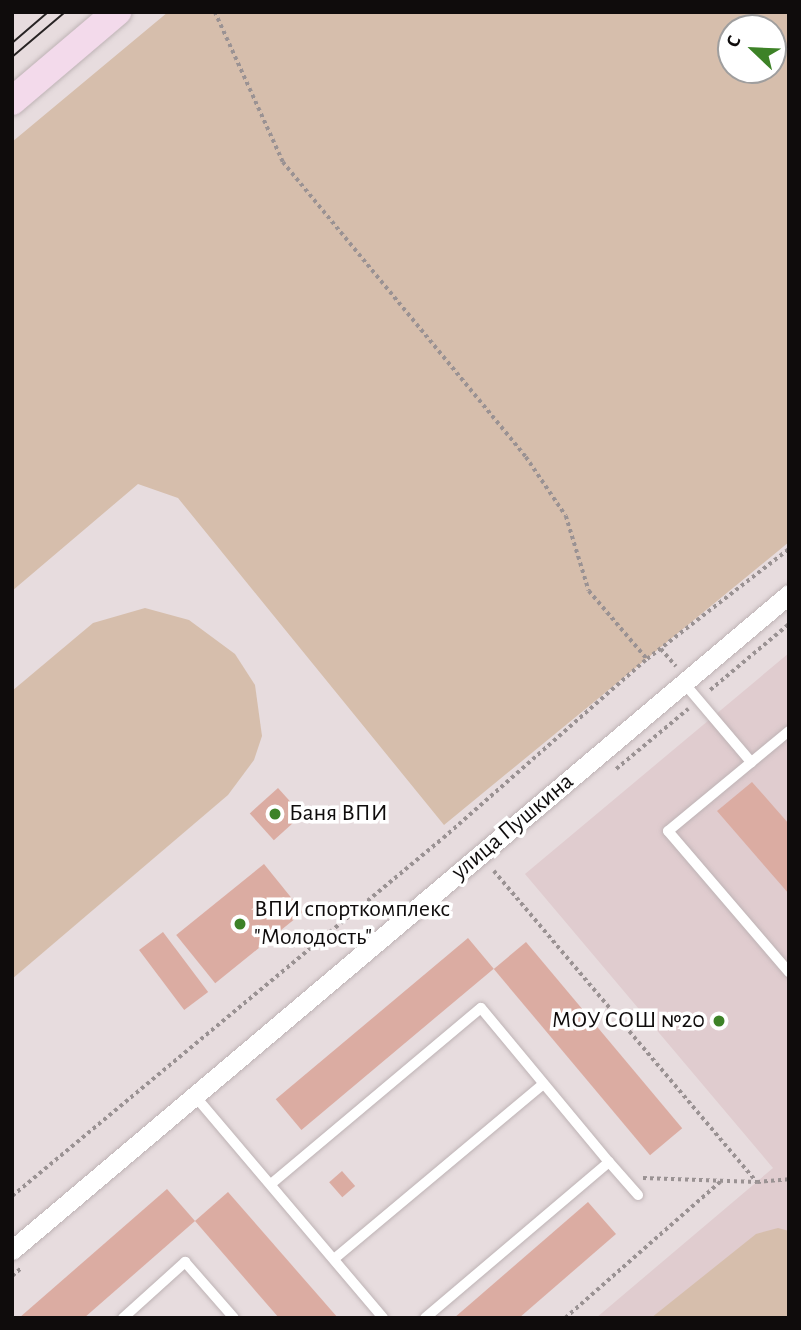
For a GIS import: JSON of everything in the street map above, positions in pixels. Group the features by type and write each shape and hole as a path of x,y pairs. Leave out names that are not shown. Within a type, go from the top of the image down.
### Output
{"street":[{"path":"12,101 117,12"},
{"name":"улица Пушкина","path":"12,1250 682,678 789,594"}],"lane":[{"path":"682,678 751,762"},
{"path":"789,731 668,831 789,972"},
{"path":"271,1184 481,1008 638,1195"},
{"path":"334,1259 543,1084"},
{"path":"195,1096 383,1318"},
{"path":"425,1318 609,1162"},
{"path":"123,1318 185,1262 234,1318"}],"path":[{"path":"215,12 283,162 526,457 566,516 589,591 647,659"},
{"path":"12,1196 443,838 647,659 789,549"},
{"path":"661,649 682,678"},
{"path":"494,872 757,1182"},
{"path":"623,1178 757,1182 789,1179"},
{"path":"565,1318 721,1181"}],"shaded area":[{"path":"168,12 789,12 789,542 444,825 178,498 138,484 12,591 12,142"},
{"path":"145,608 189,620 235,654 255,685 262,736 254,760 228,795 12,979 12,691 93,623"},
{"name":"МОУ СОШ №20","path":"789,653 789,1318 596,1318 773,1168 525,874"},
{"path":"778,1228 789,1231 789,1318 651,1318 756,1234"}],"building":[{"path":"752,782 789,824 789,894 717,811"},
{"name":"Баня ВПИ","path":"278,788 302,815 274,840 250,813"},
{"name":"ВПИ спорткомплекс \"Молодость\"","path":"264,864 303,912 215,983 176,935"},
{"path":"163,932 208,992 184,1010 139,950"},
{"path":"468,938 494,969 301,1130 276,1099"},
{"path":"526,942 682,1128 650,1155 494,969"},
{"path":"342,1171 355,1186 342,1197 329,1182"},
{"path":"167,1189 195,1221 84,1318 19,1318"},
{"path":"228,1192 338,1318 279,1318 195,1221"},
{"path":"588,1202 616,1234 519,1318 454,1318"}],"tram line":[{"path":"12,43 48,12"},
{"path":"12,57 65,12"}],"place":[{"name":"Баня ВПИ","path":"275,814"},
{"name":"ВПИ спорткомплекс \"Молодость\"","path":"240,924"},
{"name":"МОУ СОШ №20","path":"719,1021"}]}
